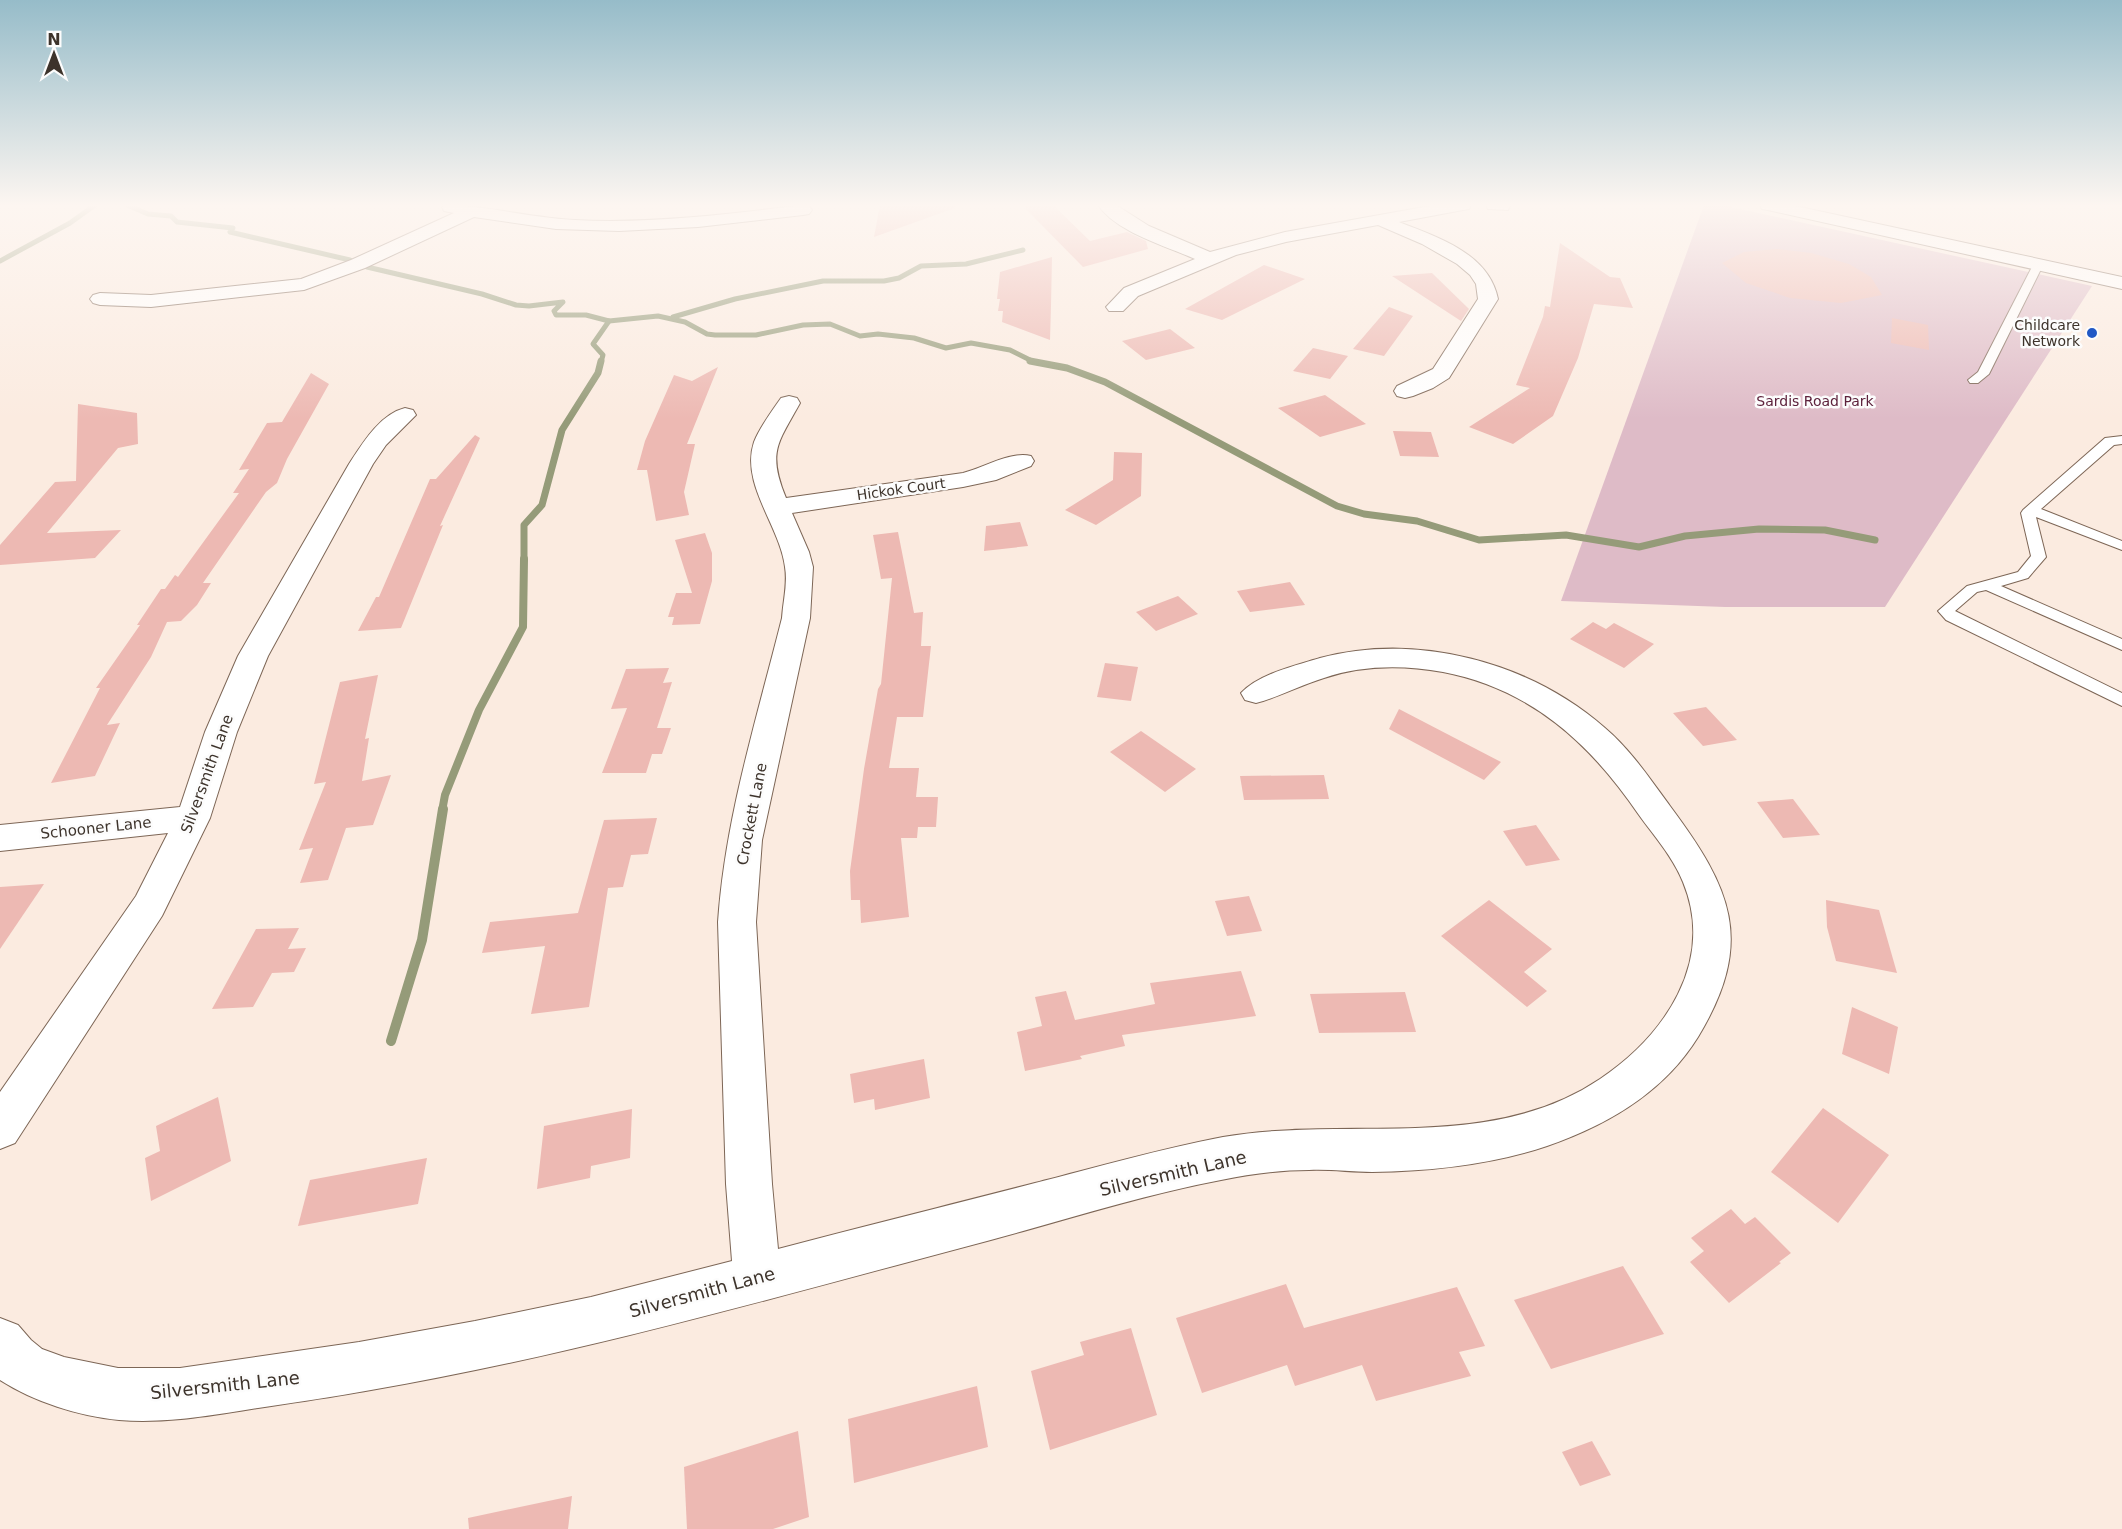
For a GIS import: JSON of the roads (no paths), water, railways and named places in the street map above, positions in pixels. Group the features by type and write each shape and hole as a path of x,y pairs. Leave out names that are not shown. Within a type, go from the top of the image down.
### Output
{"street":[{"path":"100,299 151,302 304,284 325,276"},
{"path":"1116,307 1131,292 1168,276"},
{"path":"1405,391 1441,373 1488,299 1487,284 1482,276"},
{"path":"2091,276 2122,283"},
{"name":"Crockett Lane","path":"757,1277 749,1184 738,922 744,840 796,618 799,565 764,470 766,444 789,403"},
{"name":"Silversmith Lane","path":"0,1129 149,906 193,818 221,732 253,656 377,440 405,415"},
{"name":"Hickok Court","path":"778,507 963,480 987,475 1022,461"},
{"name":"Silversmith Lane","path":"0,1342 16,1360 47,1376 81,1388 117,1394 200,1391 378,1365 591,1322 1197,1164 1307,1149 1427,1149 1476,1145 1518,1136 1557,1123 1599,1103 1638,1077 1670,1048 1693,1010 1706,978 1713,945 1711,917 1705,891 1679,843 1649,802 1592,734 1560,710 1526,690 1472,670 1416,659 1370,658 1333,663 1256,693"},
{"name":"Schooner Lane","path":"0,838 193,818"}],"lane":[{"path":"1974,380 1983,374 2032,276"},
{"path":"2122,440 2110,441 2028,513 2039,557 2023,574 1972,589 1946,611 2122,700"},
{"path":"2031,510 2122,546"},
{"path":"1987,585 2122,645"}],"waterway":[{"path":"407,276 482,294 516,305 529,306 563,302 554,311 556,315 586,315 609,321"},
{"path":"673,317 735,299 823,281 884,281 902,276"},
{"path":"609,321 658,316 685,322 707,334 715,335 756,335 803,325 830,324 860,336 878,334 914,338 946,348 971,343 1010,350 1033,362"},
{"path":"601,362 603,355 593,344 609,321"},
{"path":"524,559 524,525 542,505 562,430 598,373 601,361"},
{"path":"1033,362 1067,368 1105,382 1337,506 1364,514 1417,521 1479,540 1566,535 1639,547 1685,536 1759,529 1825,530 1875,540"},
{"path":"442,811 445,795 479,710 523,627 524,559"},
{"path":"391,1041 422,940 443,809"}],"place":[{"name":"Childcare Network","path":"2092,333"}],"park label":[{"name":"Sardis Road Park","path":"1815,401"}]}
